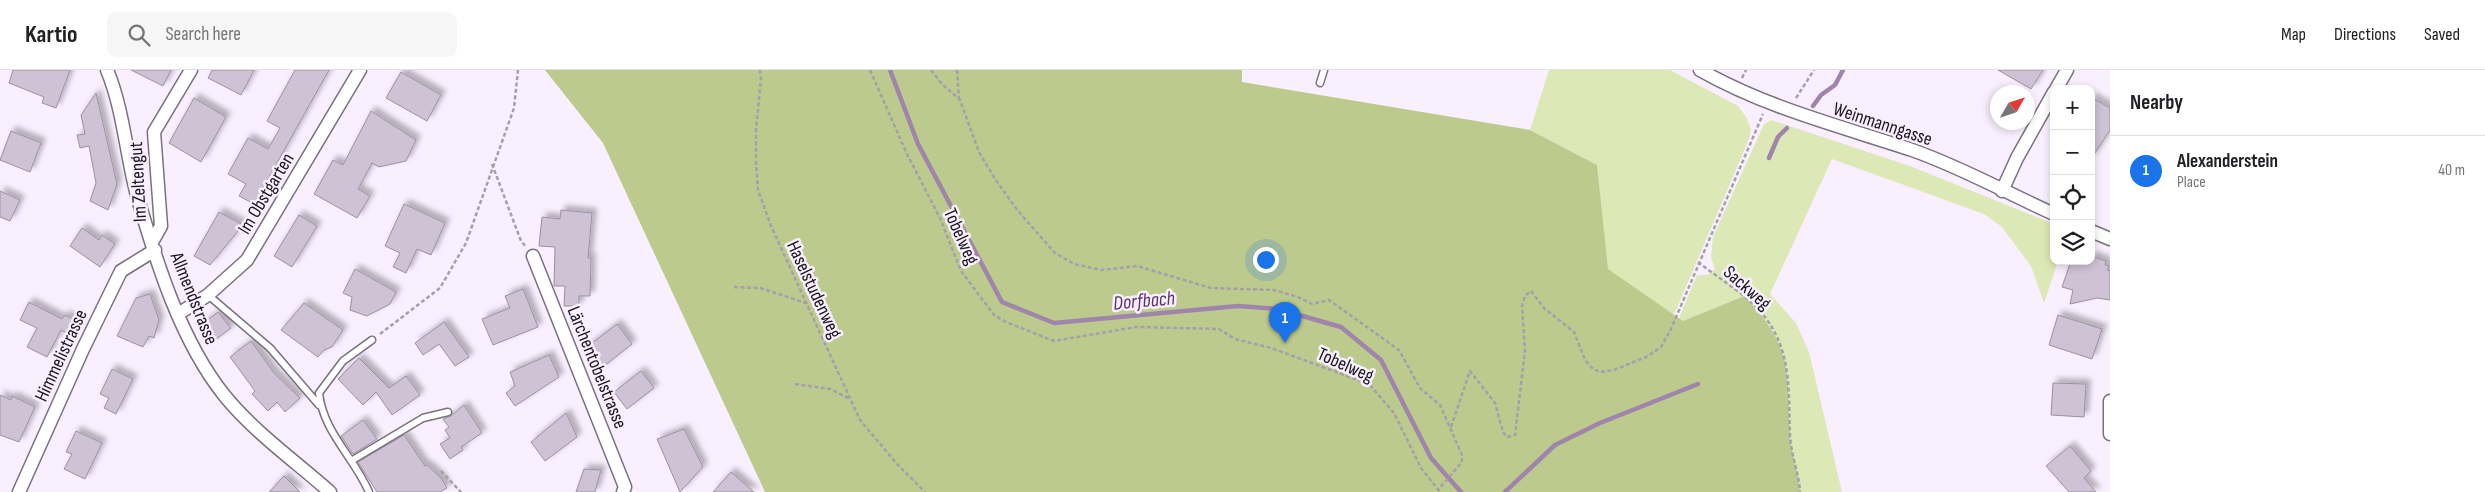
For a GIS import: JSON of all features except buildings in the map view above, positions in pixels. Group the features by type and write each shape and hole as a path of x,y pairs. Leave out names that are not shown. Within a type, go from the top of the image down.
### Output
{"street":[{"name":"Allmendstrasse","path":"107,70 115,89 137,197 178,314 196,355 224,395 253,425 330,492"},
{"name":"Im Zeltengut","path":"153,246 161,226 154,132 190,70"},
{"name":"Im Obstgarten","path":"178,314 208,295 247,260 360,70"},
{"name":"Weinmanngasse","path":"1700,70 1736,89 1788,111 1920,153 2050,212"},
{"path":"2058,85 2067,70"},
{"path":"2002,191 2017,158 2050,99"},
{"path":"2095,233 2110,239"},
{"name":"Himmelistrasse","path":"19,492 120,271 153,246"},
{"name":"Lärchentobelstrasse","path":"533,256 625,487 623,492"},
{"path":"2110,401 2108,425 2110,434"}],"lane":[{"path":"1320,83 1324,70"},
{"path":"208,295 270,348 320,406"},
{"path":"366,491 351,461 327,426 318,393 343,361 372,340"},
{"path":"351,461 424,418 448,412"}],"path":[{"path":"372,340 440,288 466,242 492,164 514,108 518,70"},
{"name":"Haselstudenweg","path":"760,70 761,79 756,129 758,190 771,226 860,420 897,464 925,492"},
{"name":"Tobelweg","path":"870,70 906,154 940,218 961,271 994,315 1006,322 1054,341 1136,327 1219,329 1235,339 1271,348 1369,384 1394,413 1421,468 1440,490"},
{"path":"931,70 942,84 960,100"},
{"path":"957,70 960,100 979,152 995,179 1018,211 1055,253 1074,264 1101,270 1137,266 1211,288 1274,290 1298,297 1312,304 1329,300 1399,350 1420,388 1440,405 1462,455 1462,462 1440,490"},
{"path":"1788,111 1814,70"},
{"name":"Sackweg","path":"1762,116 1698,262 1744,296 1759,311 1781,346 1790,380 1790,436 1800,492"},
{"path":"492,164 521,241 533,256"},
{"path":"1451,428 1468,372 1470,371 1495,403 1503,432 1507,437 1516,435 1525,351 1522,306 1525,296 1530,292 1544,308 1574,332 1585,360 1592,369 1600,372 1614,370 1646,357 1661,347 1671,330 1698,262"},
{"path":"734,287 760,288 806,303"},
{"path":"795,384 830,389 851,400"},
{"path":"441,470 461,492"}],"green space":[{"path":"545,70 1242,70 1242,82 1530,130 1597,165 1608,269 1683,321 1744,296 1772,330 1785,360 1789,393 1790,436 1800,492 765,492 603,143"},
{"path":"1549,70 1670,70 1738,106 1746,117 1751,129 1749,139 1674,315 1607,269 1597,165 1530,130"},
{"path":"1771,120 1910,166 2050,222 2050,265 2057,265 2044,303 2031,266 2002,227 1984,214 1832,159 1770,294 1796,323 1809,352 1842,492 1800,492 1790,436 1786,362 1776,335 1744,296 1683,321 1679,318 1697,275 1707,275 1715,269 1711,257 1713,237 1764,124"}],"waterway":[{"name":"Dorfbach","path":"890,70 918,144 1002,302 1054,323 1238,306 1278,309 1341,327 1381,360 1431,458 1461,492"},
{"path":"1813,106 1821,95 1835,85 1843,70"},
{"path":"1769,158 1778,137 1787,128"},
{"path":"1505,492 1555,445 1600,423 1698,384"}],"place":[{"name":"Alexanderstein","path":"1285,343"}]}
